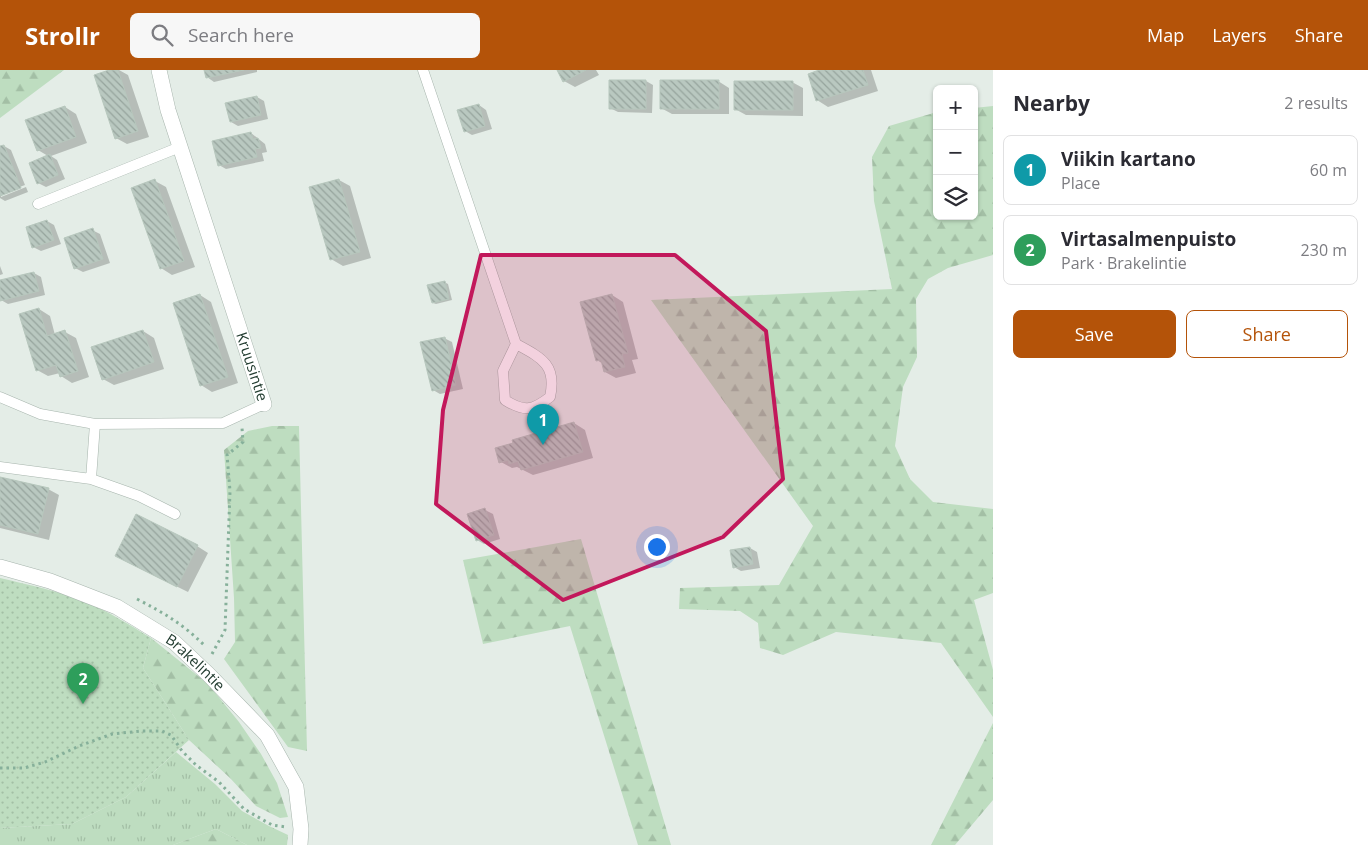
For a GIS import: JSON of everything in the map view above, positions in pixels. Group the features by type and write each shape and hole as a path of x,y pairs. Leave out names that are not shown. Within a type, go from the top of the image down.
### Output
{"street":[{"name":"Kruusintie","path":"159,70 168,110 264,404"},
{"name":"Brakelintie","path":"0,567 50,581 117,607 174,642 267,735 296,787 301,829 300,845"}],"lane":[{"path":"423,70 516,344 544,360 550,369 553,386 550,397 538,407 528,410 515,407 505,400 503,371 516,344"},
{"path":"38,204 180,146"},
{"name":"Kruusintie","path":"0,397 40,414 94,424 223,423 264,404"},
{"path":"91,479 94,424"},
{"path":"0,467 91,479 139,496 175,514"}],"path":[{"path":"212,654 225,630 230,491 227,455 243,442 242,414"},
{"path":"0,768 24,768 45,762 79,746 112,734 162,731 172,735 182,751 196,765 219,782 244,809 272,825 301,829"}],"highlighted area":[{"path":"481,255 675,255 766,331 783,479 723,537 563,600 436,504 443,410"}],"green space":[{"path":"0,70 64,70 0,118"},
{"path":"993,106 993,255 948,268 928,279 916,299 917,357 903,387 895,446 910,479 933,502 993,509 993,593 974,600 993,670 993,717 941,643 836,632 783,655 760,648 758,623 740,611 679,609 680,588 779,585 813,526 651,300 892,289 874,201 872,157 889,126 933,113 933,220 978,220 978,108"},
{"path":"272,426 299,426 307,751 288,747 224,659 235,642 234,598 224,450 248,431"},
{"path":"581,539 671,845 638,845 570,626 483,644 463,560"},
{"path":"0,578 76,598 111,614 151,638 143,668 189,740 126,797 72,824 0,828"},
{"path":"151,638 208,684 239,722 261,754 277,783 288,817 280,818 256,806 230,778 189,740 143,668"},
{"path":"993,723 993,800 955,845 931,845"},
{"path":"176,752 215,784 242,811 288,835 287,845 247,845 216,829 173,845 0,845 0,828 72,824 126,797"},
{"path":"216,829 247,845 173,845"}],"building":[{"path":"109,70 118,70 138,131 115,139 94,75"},
{"path":"204,70 244,70 206,78"},
{"path":"557,70 586,70 563,82"},
{"path":"819,70 863,70 868,85 816,101 808,74"},
{"path":"609,80 646,80 646,109 609,109"},
{"path":"660,80 719,80 719,109 660,109"},
{"path":"734,81 793,81 793,110 734,110"},
{"path":"257,96 261,115 230,122 225,103"},
{"path":"479,104 485,126 464,132 457,110"},
{"path":"65,106 76,137 37,151 25,120"},
{"path":"251,132 253,139 258,138 261,148 255,149 257,157 218,166 212,141"},
{"path":"4,145 21,188 0,196 0,146"},
{"path":"50,154 58,175 37,184 29,163"},
{"path":"155,179 184,261 160,269 131,188"},
{"path":"339,179 360,252 330,260 309,187"},
{"path":"47,220 54,240 32,248 26,227"},
{"path":"93,228 103,259 74,269 64,238"},
{"path":"34,272 39,291 0,301 0,280"},
{"path":"445,281 449,299 432,303 427,285"},
{"path":"200,294 228,377 200,386 173,303"},
{"path":"612,294 628,353 622,354 625,367 604,372 601,360 596,361 580,302"},
{"path":"39,308 47,336 65,330 78,371 60,377 56,365 36,371 19,314"},
{"path":"143,330 154,362 102,380 91,347"},
{"path":"445,337 456,385 432,391 420,342"},
{"path":"574,422 583,452 521,470 518,461 509,464 508,460 499,463 495,448 513,443 512,440"},
{"path":"0,477 49,488 38,534 0,525"},
{"path":"485,508 494,535 476,541 467,514"},
{"path":"136,514 198,545 177,587 115,556"},
{"path":"750,547 753,564 733,568 730,550"}],"place":[{"name":"Viikin kartano","path":"543,445"},
{"name":"Virtasalmenpuisto","path":"83,704"}]}
